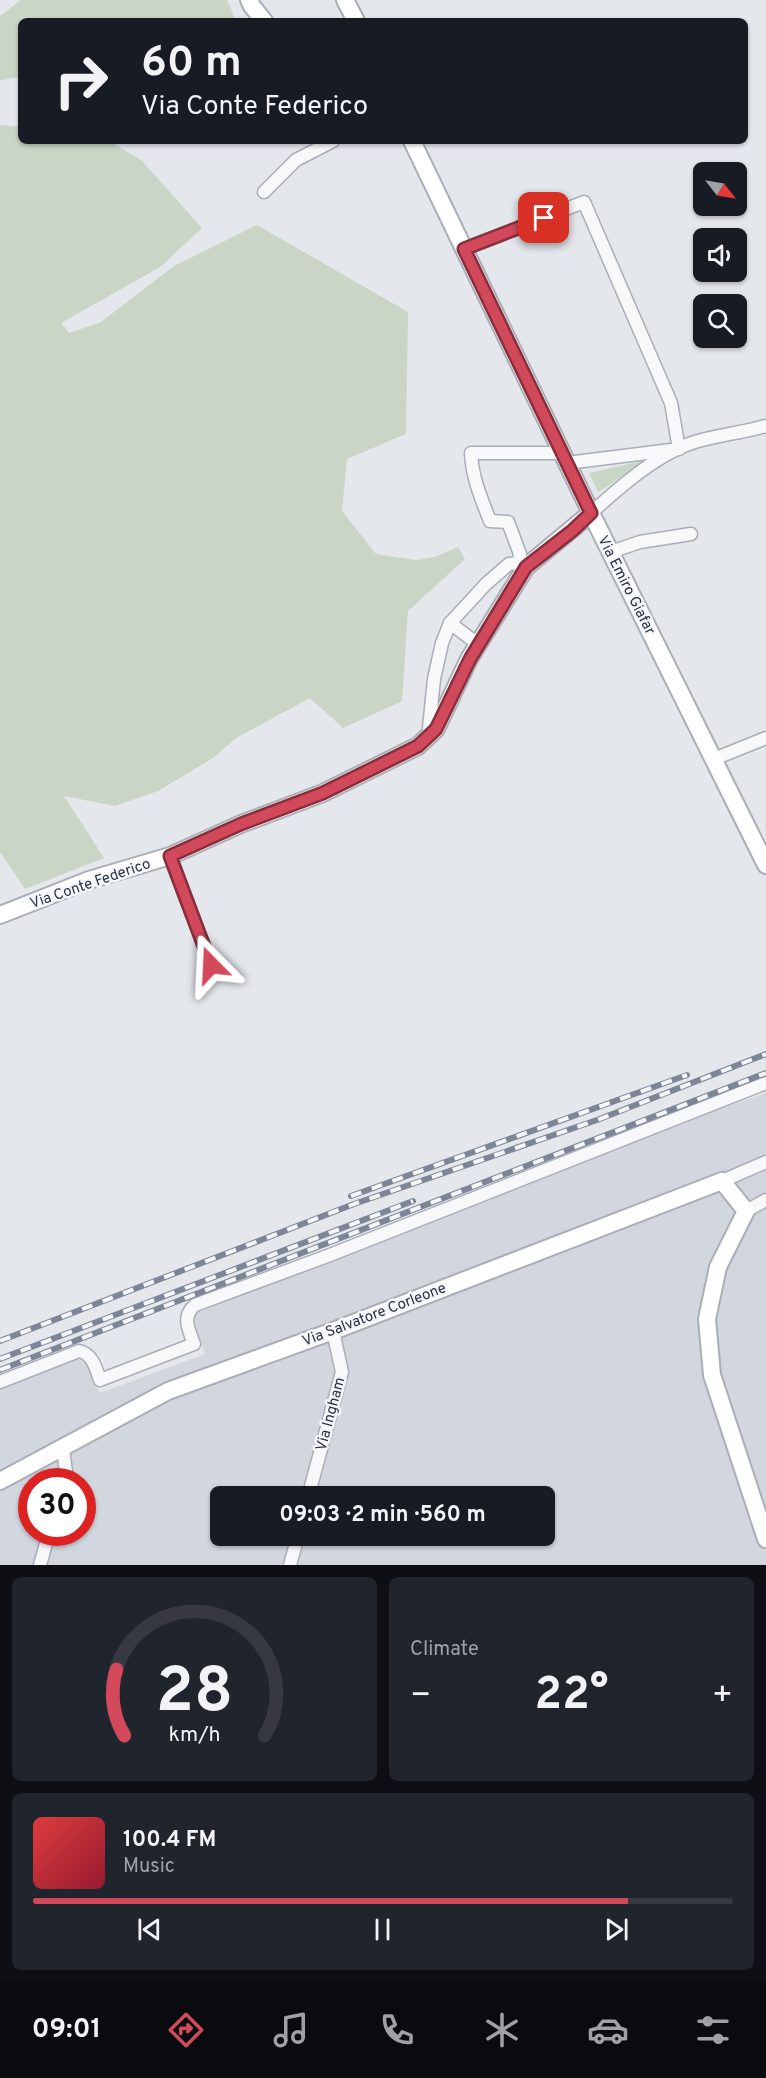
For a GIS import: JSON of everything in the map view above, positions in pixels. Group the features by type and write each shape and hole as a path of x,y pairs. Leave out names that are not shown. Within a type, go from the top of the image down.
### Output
{"street":[{"path":"249,0 262,18"},
{"path":"345,0 354,18"},
{"path":"264,192 296,160 327,144"},
{"name":"Via Emiro Giafar","path":"413,144 591,513 766,865"},
{"path":"464,249 584,202 671,403 679,449 565,458 471,453 474,478 490,520 508,522 520,554 526,562"},
{"name":"Via Conte Federico","path":"0,915 89,880 170,856 241,824 323,793 418,746 436,729 470,659 526,567 526,562 572,531 622,485 679,449 697,442 766,426"},
{"path":"611,552 640,542 691,534"},
{"path":"428,738 434,679 442,643 450,623 486,584 509,564 526,562"},
{"path":"450,623 479,645"},
{"path":"714,759 766,738"},
{"path":"170,856 211,965"},
{"path":"0,1382 74,1352 83,1352 88,1355 100,1380 194,1344 186,1322 189,1312 195,1305 330,1255 766,1083"},
{"path":"746,1211 722,1181 766,1162"},
{"name":"Via Salvatore Corleone","path":"0,1481 168,1391 333,1331 722,1181"},
{"path":"766,1200 746,1211 718,1267 707,1319 712,1375 766,1539"},
{"name":"Via Ingham","path":"311,1486 342,1372 333,1331"},
{"path":"63,1449 65,1468"},
{"path":"40,1565 45,1546"},
{"path":"290,1565 295,1546"}],"shaded area":[{"path":"766,1093 766,1565 0,1565 0,1387 78,1359 87,1365 100,1393 205,1354 193,1320 197,1310 658,1130"}],"green space":[{"path":"21,0 227,0 235,18 18,18 18,77 0,80 0,16"},
{"path":"0,125 18,127 18,144 115,144 142,161 202,228 160,267 61,323 69,333 101,322 174,266 257,225 408,312 406,434 347,459 342,511 376,554 415,560 435,557 458,547 465,559 408,611 402,701 343,728 310,698 236,738 213,758 158,791 115,806 64,796 104,858 25,889 0,852"},
{"path":"647,460 598,492 589,473"}],"railway":[{"path":"0,1341 354,1204 597,1120 766,1054"},
{"path":"0,1370 766,1073"},
{"path":"351,1196 687,1075"},
{"path":"0,1359 413,1201"}],"route":[{"path":"211,965 170,856 241,824 323,793 418,746 436,729 470,659 526,567 591,513 464,249 544,218"}]}
